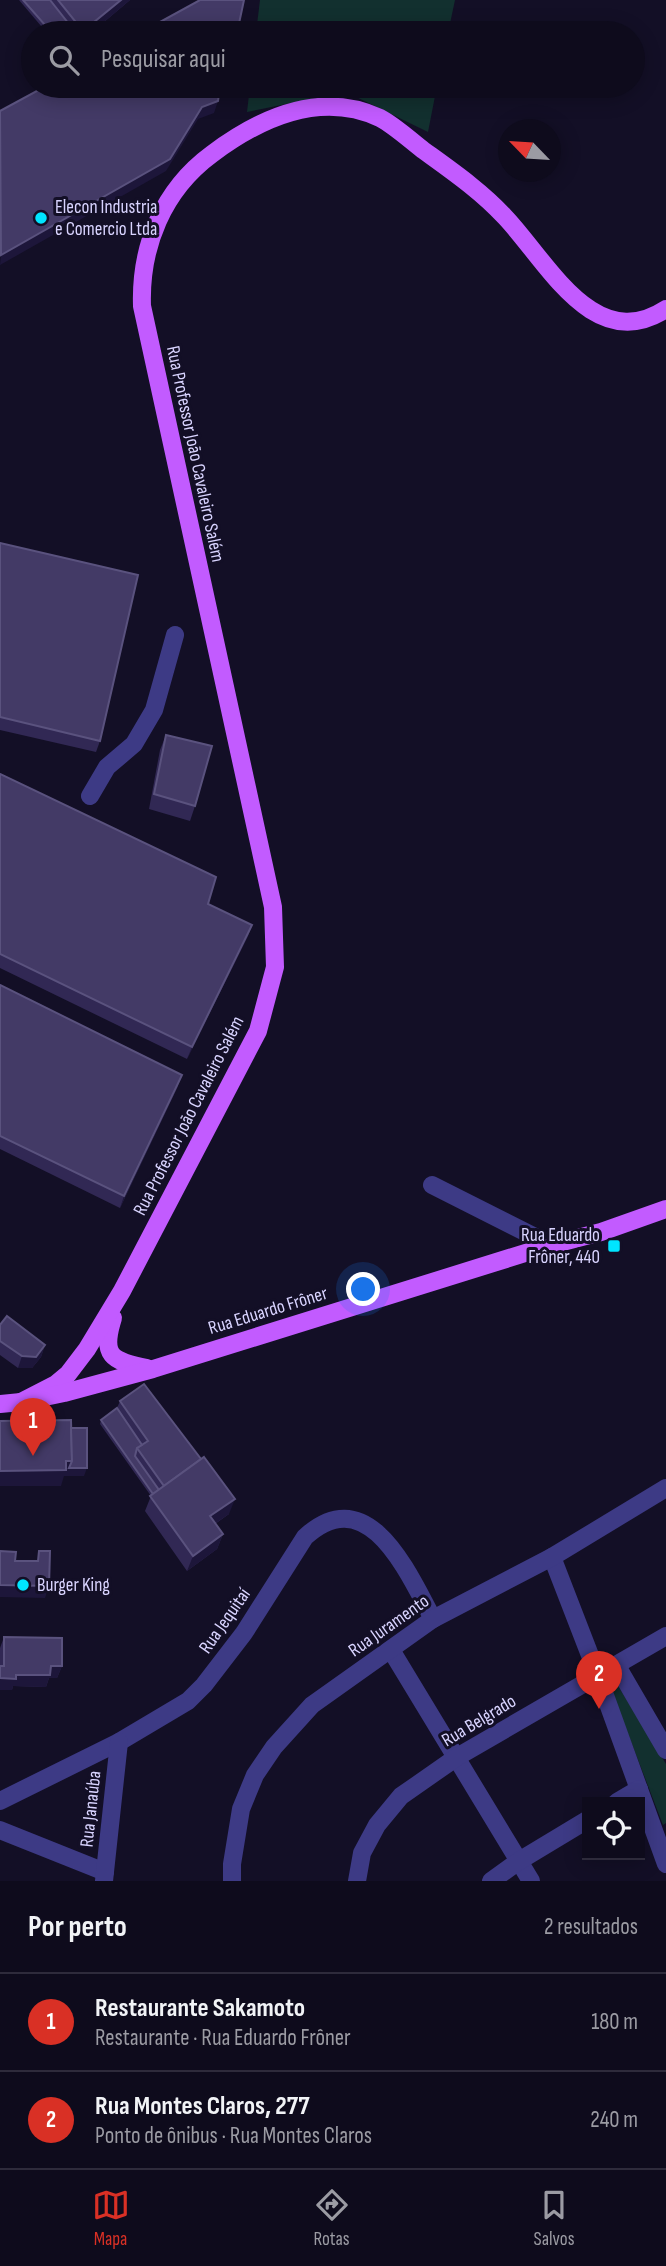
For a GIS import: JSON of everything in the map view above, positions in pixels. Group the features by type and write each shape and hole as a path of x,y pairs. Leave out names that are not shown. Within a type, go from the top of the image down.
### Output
{"main road":[{"name":"Rua Professor João Cavaleiro Salém","path":"21,1402 56,1384 68,1374 88,1349 122,1292 258,1031 275,967 275,933 270,893 142,306 141,284 149,239 171,195 200,163 257,124 278,115 304,109 327,107 358,111 381,119 476,188 506,218 570,293 590,311 607,320 629,322 649,319 666,309"},
{"name":"Rua Eduardo Frôner","path":"0,1404 21,1402 153,1369 551,1245 601,1232 666,1209"},
{"name":"Rua Professor João Cavaleiro Salém","path":"122,1292 107,1339 109,1348 114,1357 124,1364 153,1369"}],"street":[{"path":"90,796 107,767 134,744 154,710 175,635"},
{"path":"432,1185 551,1245"},
{"name":"Rua Juramento","path":"232,1881 232,1864 241,1809 255,1774 312,1705 433,1619 552,1557 666,1488"},
{"name":"Rua Jequitaí","path":"0,1801 119,1742 188,1701 204,1685 244,1633 305,1537 319,1525 336,1518 357,1520 375,1530 394,1551 433,1619"},
{"path":"552,1557 666,1864"},
{"name":"Rua Belgrado","path":"357,1881 362,1853 377,1825 401,1796 457,1757 666,1636"},
{"path":"391,1650 531,1881"},
{"path":"617,1666 666,1750"},
{"name":"Rua Janaúba","path":"105,1877 119,1742"},
{"path":"625,1797 639,1789"},
{"path":"491,1881 582,1823"},
{"path":"0,1830 105,1877"}],"green space":[{"path":"260,0 455,0 451,21 257,21"},
{"path":"249,98 316,98 247,112"},
{"path":"358,98 435,98 428,132"},
{"path":"615,1681 666,1764 666,1823 663,1825 609,1684"}],"building":[{"path":"23,0 50,0 67,21 41,21"},
{"path":"58,0 121,0 95,21 75,21"},
{"path":"200,0 244,0 240,21 162,21"},
{"name":"Elecon Industria e Comercio Ltda","path":"24,98 218,98 218,101 202,107 170,159 1,255 0,111"},
{"path":"0,543 138,575 100,741 0,717"},
{"path":"166,735 212,746 195,806 154,794"},
{"path":"0,774 216,877 208,904 252,925 192,1047 0,954"},
{"path":"0,985 182,1075 124,1196 0,1136"},
{"path":"7,1316 45,1345 36,1357 22,1356 0,1341 0,1325"},
{"path":"144,1384 201,1459 164,1486 137,1448 148,1441 120,1401"},
{"path":"117,1408 142,1445 137,1448 135,1456 159,1490 153,1494 101,1420"},
{"path":"71,1420 72,1461 66,1461 66,1470 0,1471 0,1421"},
{"path":"71,1428 87,1428 87,1468 69,1468 72,1461"},
{"path":"204,1457 235,1499 210,1516 223,1534 193,1556 150,1496"},
{"path":"0,1551 16,1552 15,1561 38,1561 39,1551 50,1551 49,1586 0,1585"},
{"path":"4,1637 62,1638 62,1666 51,1666 50,1675 0,1678 0,1666 4,1666"}],"place":[{"name":"Elecon Industria e Comercio Ltda","path":"41,218"},
{"name":"Rua Eduardo Frôner, 440","path":"614,1246"},
{"name":"Restaurante Sakamoto","path":"33,1456"},
{"name":"Burger King","path":"23,1585"},
{"name":"Rua Montes Claros, 277","path":"599,1709"}]}
